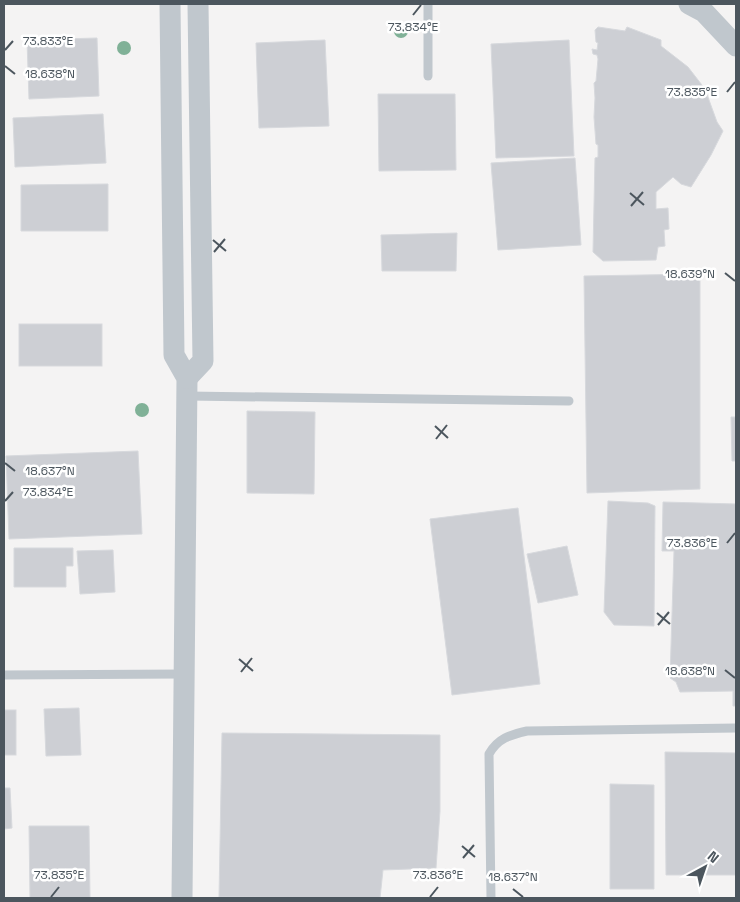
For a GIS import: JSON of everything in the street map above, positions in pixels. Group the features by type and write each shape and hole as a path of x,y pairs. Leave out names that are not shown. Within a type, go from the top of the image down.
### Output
{"street":[{"path":"170,4 174,355 187,387 182,898"},
{"path":"187,387 203,361 198,4"},
{"path":"689,4 704,12 736,46"}],"lane":[{"path":"428,4 428,76"},
{"path":"187,387 569,401"},
{"path":"4,675 184,674"},
{"path":"491,898 488,754 493,746 501,740 512,734 528,731 736,728"}],"building":[{"path":"598,27 625,31 627,27 661,40 661,46 688,67 705,89 717,122 723,131 691,187 681,184 673,177 656,192 656,209 668,208 669,229 664,230 665,246 658,247 656,260 603,261 593,252 595,158 598,157 594,117 594,83 596,81 598,59 597,55 593,54 592,49 597,50 598,43 596,42 595,30"},
{"path":"97,38 99,96 29,99 27,40"},
{"path":"325,40 329,126 259,128 256,43"},
{"path":"569,40 574,156 496,158 491,44"},
{"path":"378,94 455,94 456,170 379,171"},
{"path":"103,114 106,163 15,167 13,118"},
{"path":"575,158 581,245 498,250 491,163"},
{"path":"108,184 108,231 21,231 21,185"},
{"path":"457,233 456,271 382,271 381,235"},
{"path":"700,274 700,489 587,493 584,276"},
{"path":"19,324 102,324 102,366 19,366"},
{"path":"247,411 315,412 314,494 247,493"},
{"path":"731,417 736,417 736,461 732,461"},
{"path":"138,451 142,534 9,539 6,456"},
{"path":"608,501 648,503 655,506 654,626 614,625 604,612"},
{"path":"663,502 736,504 736,706 733,706 733,691 680,692 676,682 670,678 674,551 662,551"},
{"path":"518,508 540,684 452,695 430,519"},
{"path":"567,546 578,595 538,603 527,554"},
{"path":"14,548 73,548 73,566 66,566 66,587 14,587"},
{"path":"113,550 115,592 80,594 77,551"},
{"path":"79,708 81,755 46,756 44,709"},
{"path":"4,710 16,710 16,755 4,755"},
{"path":"222,733 440,735 440,811 436,868 383,870 380,898 219,897"},
{"path":"665,752 736,753 736,875 666,875"},
{"path":"610,784 654,785 654,889 610,889"},
{"path":"4,788 10,788 12,828 4,829"},
{"path":"29,826 89,826 90,898 30,898"}]}
